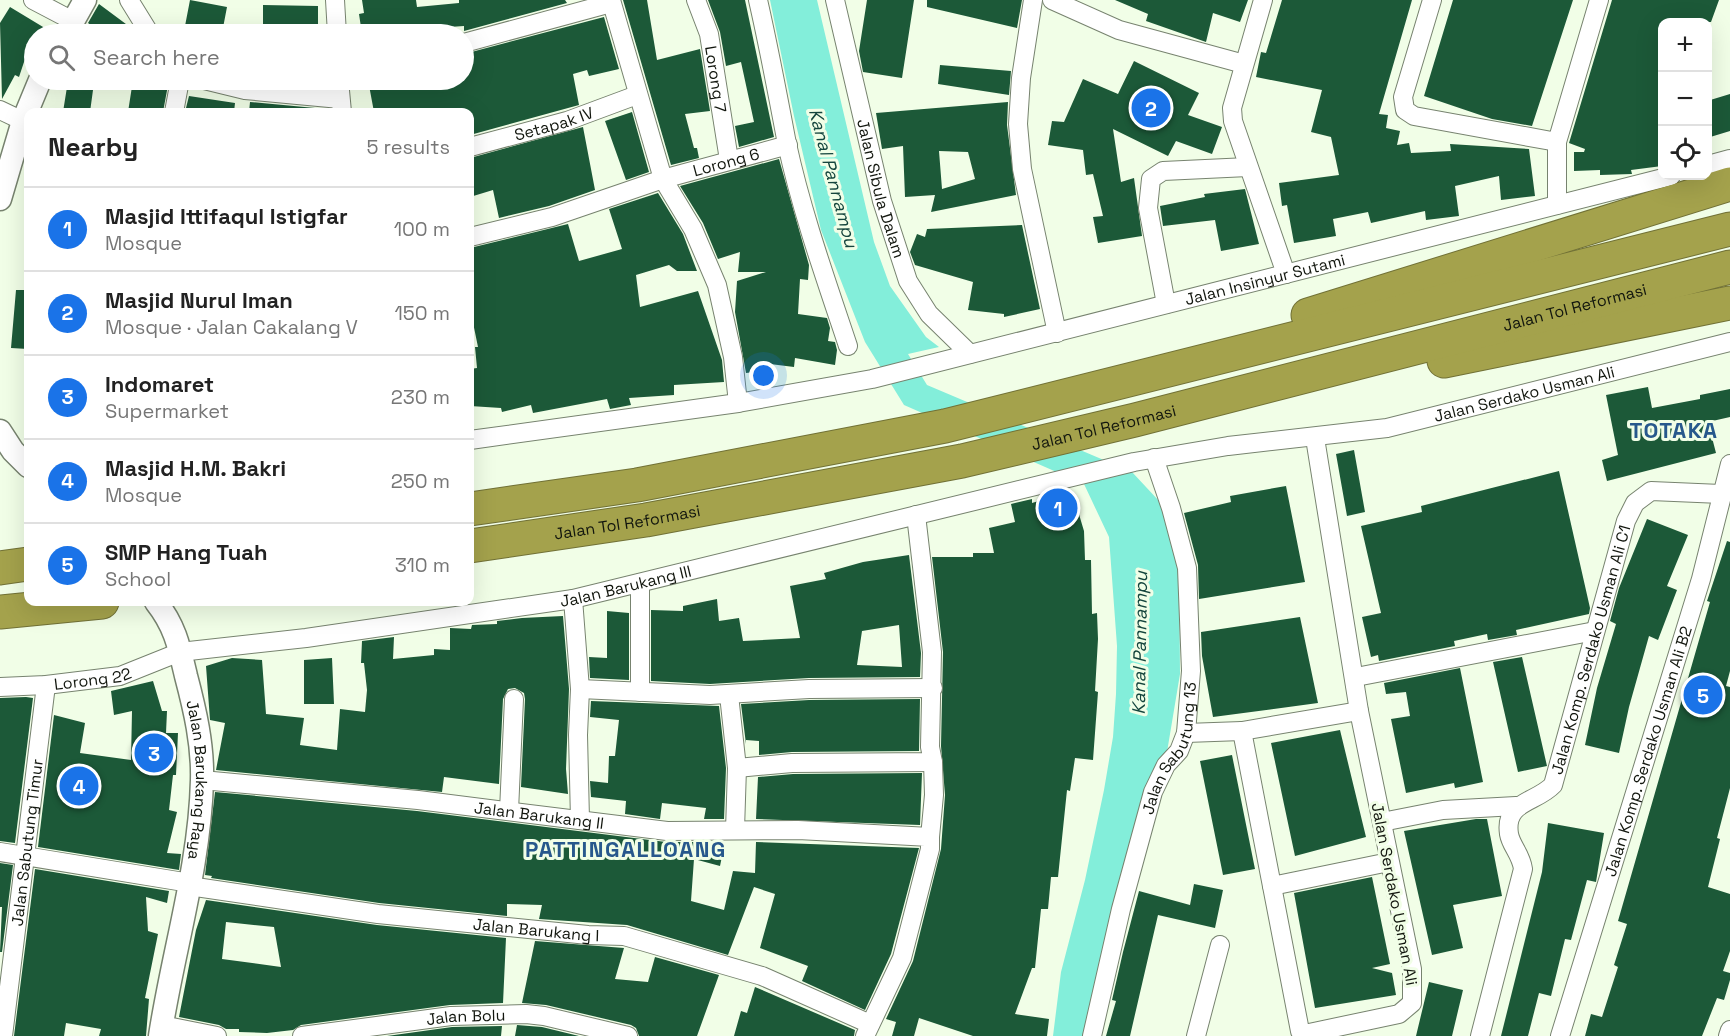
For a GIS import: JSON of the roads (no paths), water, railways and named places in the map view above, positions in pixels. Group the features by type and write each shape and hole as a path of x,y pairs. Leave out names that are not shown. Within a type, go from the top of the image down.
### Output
{"highway":[{"path":"1119,385 1295,319 1730,184"},
{"path":"474,507 637,485 945,426 1119,385 1730,230"},
{"name":"Jalan Tol Reformasi","path":"474,545 646,520 962,461 1125,422 1730,267"},
{"path":"1125,422 1250,401 1730,303"},
{"path":"0,568 24,565"},
{"path":"0,612 61,606"}],"street":[{"path":"33,0 64,24"},
{"path":"71,24 85,0"},
{"path":"129,0 144,24"},
{"path":"335,0 336,24"},
{"name":"Lorong 7","path":"696,0 709,34 729,160"},
{"path":"758,0 779,91 788,145 817,253 848,346"},
{"name":"Jalan Sibula Dalam","path":"835,0 882,201 908,281 929,314 965,355"},
{"path":"1033,0 1021,78 1018,124 1022,169 1058,333"},
{"path":"1052,0 1083,6 1119,30 1244,64"},
{"path":"1263,0 1232,108 1248,167 1286,274"},
{"path":"1432,0 1403,98 1405,110 1414,116 1557,142"},
{"path":"1557,205 1557,142 1599,0"},
{"path":"474,40 611,2 663,179 693,229 717,285 733,357 738,403 474,439"},
{"path":"28,108 36,90"},
{"path":"175,108 178,90"},
{"path":"245,90 341,106 340,90"},
{"name":"Setapak IV","path":"474,146 567,121 637,94"},
{"path":"0,110 23,121 6,171 0,199"},
{"name":"Lorong 6","path":"474,236 552,217 663,179 788,145"},
{"path":"1712,164 1730,159"},
{"path":"1166,304 1148,208 1151,179 1163,171 1248,167"},
{"name":"Jalan Insinyur Sutami","path":"738,403 866,380 1658,179"},
{"name":"Jalan Serdako Usman Ali","path":"1064,479 1154,458 1228,446 1315,438 1423,420 1730,342"},
{"path":"0,431 24,455"},
{"name":"Jalan Serdako Usman Ali","path":"1242,731 1300,1032 1309,1033 1399,1014 1412,1003 1412,969 1359,711 1356,677 1315,438"},
{"name":"Jalan Sabutung 13","path":"1092,1036 1121,909 1153,792 1166,765 1179,752 1186,733 1191,671 1187,568 1171,508 1154,458"},
{"name":"Jalan Komp. Serdako Usman Ali B2","path":"1560,1036 1701,579 1730,464"},
{"name":"Jalan Barukang III","path":"180,652 306,638 573,599 1064,479"},
{"name":"Jalan Komp. Serdako Usman Ali C1","path":"1516,806 1547,792 1553,785 1594,631 1626,521 1635,502 1651,491 1721,494"},
{"path":"867,1030 902,958 930,849 934,795 930,747 932,652 916,515"},
{"path":"640,583 640,692"},
{"path":"573,599 580,689 578,735 580,820"},
{"name":"Jalan Barukang Raya","path":"159,606 171,621 195,711 202,780 189,884 161,1030"},
{"path":"1356,677 1594,631"},
{"name":"Lorong 22","path":"0,687 46,685 120,676 180,652"},
{"name":"Jalan Sabutung Timur","path":"3,1036 6,964 24,855 46,685"},
{"path":"580,689 729,695 808,689 933,688"},
{"path":"729,695 738,768 735,830"},
{"path":"509,811 514,699"},
{"path":"1186,733 1242,731 1359,711"},
{"path":"738,768 792,763 933,762"},
{"name":"Jalan Barukang II","path":"202,780 509,811 667,831 735,830 930,837"},
{"path":"1382,822 1443,810 1516,806"},
{"path":"1480,1036 1523,869 1522,856 1509,836 1509,818 1516,806"},
{"name":"Jalan Barukang I","path":"0,852 378,914 588,935 624,936 762,976 867,1030"},
{"path":"1272,886 1389,862"},
{"path":"1196,1036 1220,945"},
{"name":"Jalan Bolu","path":"302,1036 444,1017 526,1014 544,1016 628,1036"},
{"path":"161,1030 217,1036"},
{"path":"1728,1036 1730,1030"}],"water":[{"name":"Kanal Pannampu","path":"770,0 817,0 874,242 890,286 926,337 939,347 908,354 927,385 1132,472 1160,502 1179,555 1180,674 1166,758 1087,1036 1053,1036 1061,972 1085,880 1113,737 1117,646 1109,537 1084,484 904,405 865,342 821,230"}],"place":[{"name":"Masjid Nurul Iman","path":"1151,108"},
{"name":"Masjid Ittifaqul Istigfar","path":"1058,508"},
{"name":"SMP Hang Tuah","path":"1703,695"},
{"name":"Indomaret","path":"154,753"},
{"name":"Masjid H.M. Bakri","path":"79,786"}],"district":[{"name":"TOTAKA","path":"1674,430"},
{"name":"PATTINGALLOANG","path":"626,849"}]}
